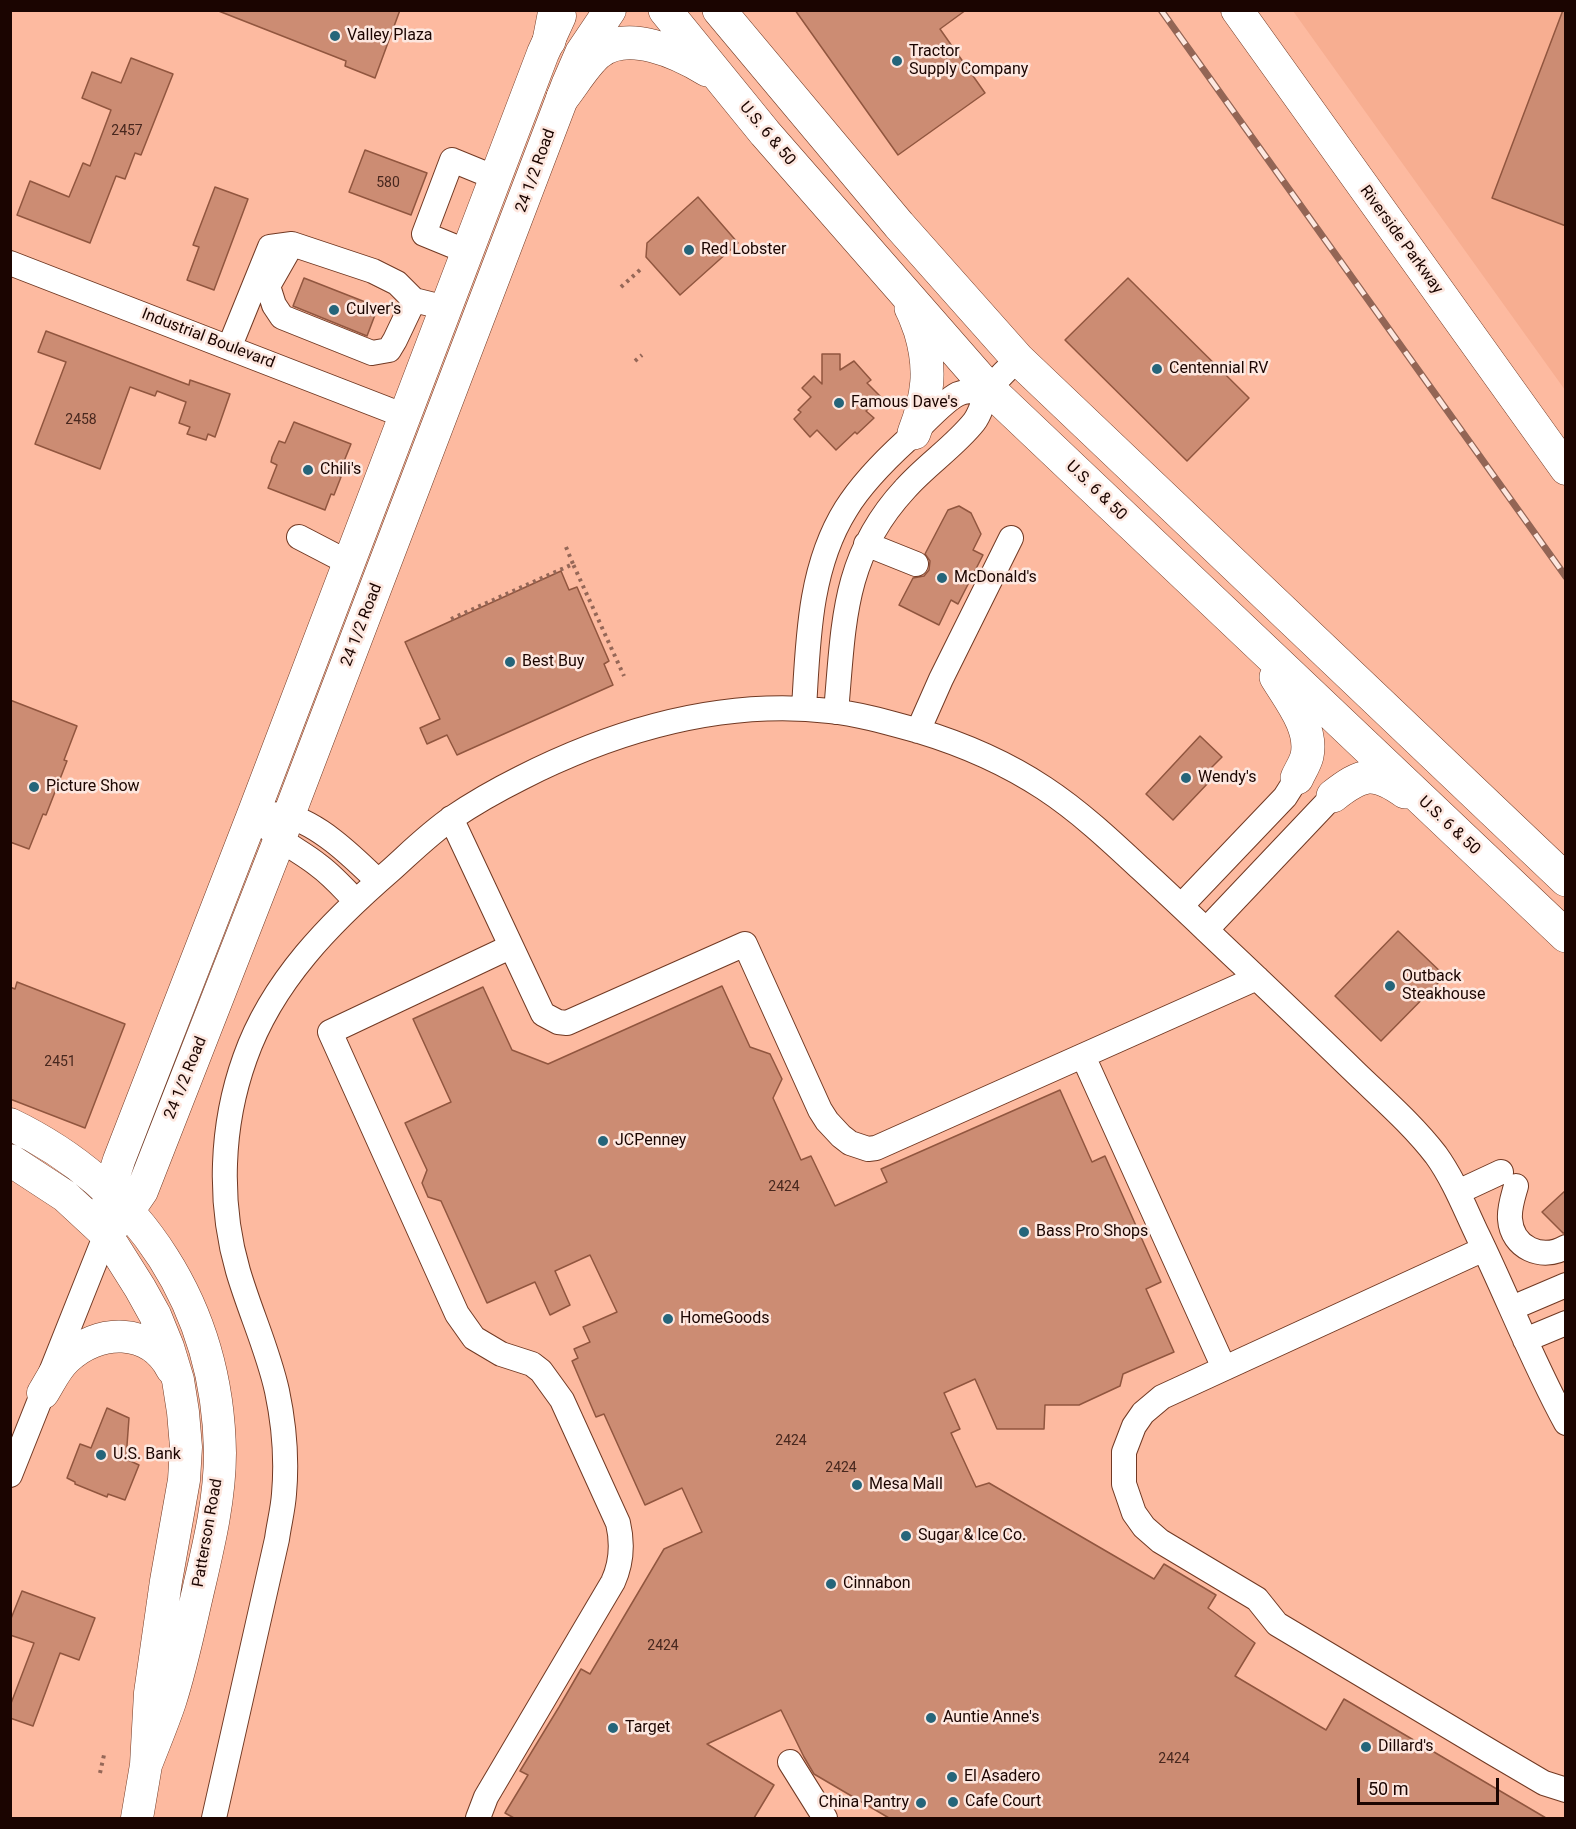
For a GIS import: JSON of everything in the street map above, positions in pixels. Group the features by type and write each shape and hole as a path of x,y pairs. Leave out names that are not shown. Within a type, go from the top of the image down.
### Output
{"highway":[{"name":"U.S. 6 & 50","path":"665,10 765,133 989,389 1566,936"},
{"path":"718,10 892,216 1018,358 1566,880"},
{"path":"563,97 599,53 628,43 668,50 721,78"},
{"path":"894,281 914,314 928,367 924,409 914,433"},
{"path":"1256,641 1296,710 1309,740 1307,756 1297,778"},
{"path":"1333,796 1361,777 1377,777 1396,786 1432,810"}],"main road":[{"name":"24 1/2 Road","path":"106,1233 119,1201 122,1151 254,812 552,26 563,10"},
{"name":"24 1/2 Road","path":"119,1201 142,1191 284,829 563,97 581,53 610,10"},
{"name":"Riverside Parkway","path":"1237,10 1566,469"},
{"path":"434,437 426,424 425,413 444,340 446,308"},
{"path":"388,555 391,526 412,451 411,427 405,416"},
{"name":"Patterson Road","path":"10,1124 39,1137 71,1158 119,1201 159,1250 195,1322 211,1374 217,1410 220,1455 218,1486 206,1559 170,1701 146,1765"},
{"name":"Patterson Road","path":"10,1160 65,1196 106,1233 155,1315 178,1380 186,1447 184,1480 165,1581 150,1693 146,1765 137,1818"},
{"path":"43,1393 66,1359 88,1343 122,1335 137,1338 149,1344 168,1362 178,1380"}],"street":[{"path":"468,252 424,234 452,160 496,178"},
{"path":"292,244 268,286 274,305 282,317 372,353 388,350 414,300"},
{"path":"229,348 270,248 292,244 373,271 397,283 414,300 446,308"},
{"name":"Industrial Boulevard","path":"10,263 405,416"},
{"path":"836,711 850,587 870,535 906,487 976,420 989,389 1018,358"},
{"path":"804,709 809,637 818,579 826,551 846,510 858,491 882,464 958,394 989,389"},
{"path":"846,510 870,535 916,564"},
{"path":"299,537 349,563"},
{"path":"918,731 941,679 1011,538"},
{"path":"214,1818 277,1539 284,1495 285,1460 277,1392 229,1236 225,1180 231,1111 246,1054 267,1009 301,960 356,901 451,818 493,792 536,771 579,751 630,733 677,720 723,712 804,709 836,711 918,731 978,753 1023,774 1045,788 1085,818 1181,906 1417,1133 1436,1156 1458,1192 1566,1423"},
{"path":"1181,906 1285,797 1297,778"},
{"path":"1206,930 1333,796"},
{"path":"254,812 284,829 301,852 320,866 356,901"},
{"path":"451,818 543,1014 558,1023 567,1023 745,944 820,1110 841,1136 850,1143 868,1149 876,1148 1257,978"},
{"path":"284,829 311,827 337,843 378,881"},
{"path":"478,1818 486,1797 613,1582 621,1559 621,1536 618,1523 562,1400 550,1381 532,1364 501,1353 474,1338 457,1314 330,1032 510,947"},
{"path":"1083,1056 1224,1368"},
{"path":"1458,1192 1508,1179 1512,1232 1520,1244 1543,1254 1556,1253 1566,1246"},
{"name":"24 1/2 Road","path":"10,1475 106,1233"},
{"path":"1485,1249 1162,1398 1143,1413 1134,1426 1124,1452 1124,1484 1134,1513 1144,1527 1160,1541 1257,1599 1277,1624 1523,1771 1544,1783 1566,1790"},
{"path":"1512,1308 1566,1285"},
{"path":"1526,1340 1566,1323"},
{"path":"790,1762 825,1818"}],"path":[{"path":"621,287 642,268"},
{"path":"635,361 642,354"},
{"path":"566,547 624,676"},
{"path":"451,619 573,564"},
{"path":"592,622 598,619"},
{"path":"100,1773 104,1755"}],"shaded area":[{"path":"1293,11 1565,11 1565,390"}],"building":[{"name":"Valley Plaza","path":"216,10 400,10 375,78 345,66 346,61"},
{"name":"Tractor Supply Company","path":"795,10 966,10 940,29 985,93 898,155"},
{"path":"1563,10 1566,10 1566,226 1492,198"},
{"path":"131,58 173,74 141,155 135,153 125,179 116,176 90,243 17,215 30,181 69,197 83,163 90,166 111,110 82,98 92,72 121,83"},
{"path":"365,150 427,173 411,215 349,192"},
{"path":"215,187 248,199 214,290 187,280 199,247 193,245"},
{"name":"Red Lobster","path":"698,197 738,243 680,295 646,257 647,243"},
{"name":"Culver's","path":"304,278 378,307 367,336 293,306"},
{"name":"Centennial RV","path":"1128,278 1249,398 1187,461 1065,340"},
{"path":"46,331 189,385 190,380 230,394 215,437 208,434 206,440 187,434 190,427 179,423 186,402 157,391 155,396 130,387 100,469 35,444 66,362 38,352"},
{"name":"Famous Dave's","path":"822,354 840,354 840,370 854,361 871,380 867,383 881,397 866,411 874,418 836,450 817,430 810,437 794,419 801,412 798,410 811,397 802,388 814,376 822,384"},
{"name":"Chili's","path":"294,422 351,444 338,476 341,477 334,495 331,494 325,510 268,488 277,465 271,462 272,457 279,441 285,443"},
{"name":"McDonald's","path":"959,506 971,513 981,534 973,550 983,555 958,604 951,600 939,625 899,605 913,578 924,576 929,570 930,561 925,554 948,510"},
{"name":"Best Buy","path":"561,571 569,590 577,587 609,661 604,664 613,685 457,755 447,735 427,744 420,728 440,719 405,642"},
{"name":"Picture Show","path":"10,700 77,726 64,760 67,761 46,815 43,814 29,849 10,842"},
{"name":"Wendy's","path":"1200,736 1222,757 1202,777 1208,783 1173,820 1146,794"},
{"name":"Outback Steakhouse","path":"1398,931 1445,976 1381,1041 1335,996"},
{"path":"17,982 125,1024 85,1128 10,1099 10,987 15,989"},
{"path":"722,986 750,1047 770,1054 782,1079 773,1098 801,1160 811,1156 835,1206 887,1182 881,1169 1060,1090 1092,1162 1105,1156 1161,1282 1146,1289 1174,1352 1123,1374 1120,1386 1079,1405 1045,1405 1044,1429 997,1429 975,1379 944,1393 960,1429 951,1433 976,1487 989,1483 1154,1579 1164,1564 1216,1595 1208,1608 1255,1643 1235,1676 1326,1730 1344,1699 1546,1818 889,1818 814,1774 781,1710 707,1744 774,1785 754,1818 514,1818 505,1813 528,1775 520,1771 581,1669 590,1674 664,1549 702,1532 682,1488 645,1505 604,1414 596,1417 572,1361 578,1358 574,1349 590,1342 583,1327 617,1312 590,1255 555,1271 570,1305 550,1315 535,1282 487,1303 441,1201 428,1197 422,1183 427,1170 405,1123 451,1102 413,1019 483,987 512,1050 548,1064"},
{"path":"1566,1190 1566,1233 1563,1233 1542,1212"},
{"name":"U.S. Bank","path":"107,1408 129,1418 126,1459 139,1465 125,1500 108,1494 107,1497 75,1484 67,1478 80,1444 91,1448"},
{"path":"22,1591 95,1618 79,1660 60,1653 33,1726 10,1718 10,1706 34,1643 10,1635 10,1621"}],"railway":[{"path":"1161,10 1566,577"}],"place":[{"name":"Valley Plaza","path":"335,36"},
{"name":"Tractor Supply Company","path":"897,61"},
{"name":"Red Lobster","path":"689,250"},
{"name":"Culver's","path":"334,310"},
{"name":"Centennial RV","path":"1157,369"},
{"name":"Famous Dave's","path":"839,403"},
{"name":"Chili's","path":"308,470"},
{"name":"McDonald's","path":"942,578"},
{"name":"Best Buy","path":"510,662"},
{"name":"Wendy's","path":"1186,778"},
{"name":"Picture Show","path":"34,787"},
{"name":"Outback Steakhouse","path":"1390,986"},
{"name":"JCPenney","path":"603,1141"},
{"name":"Bass Pro Shops","path":"1024,1232"},
{"name":"HomeGoods","path":"668,1319"},
{"name":"U.S. Bank","path":"101,1455"},
{"name":"Mesa Mall","path":"857,1485"},
{"name":"Sugar & Ice Co.","path":"906,1536"},
{"name":"Cinnabon","path":"831,1584"},
{"name":"Auntie Anne's","path":"931,1718"},
{"name":"Target","path":"613,1728"},
{"name":"Dillard's","path":"1366,1747"},
{"name":"El Asadero","path":"952,1777"},
{"name":"Cafe Court","path":"953,1802"},
{"name":"China Pantry","path":"921,1803"}]}
